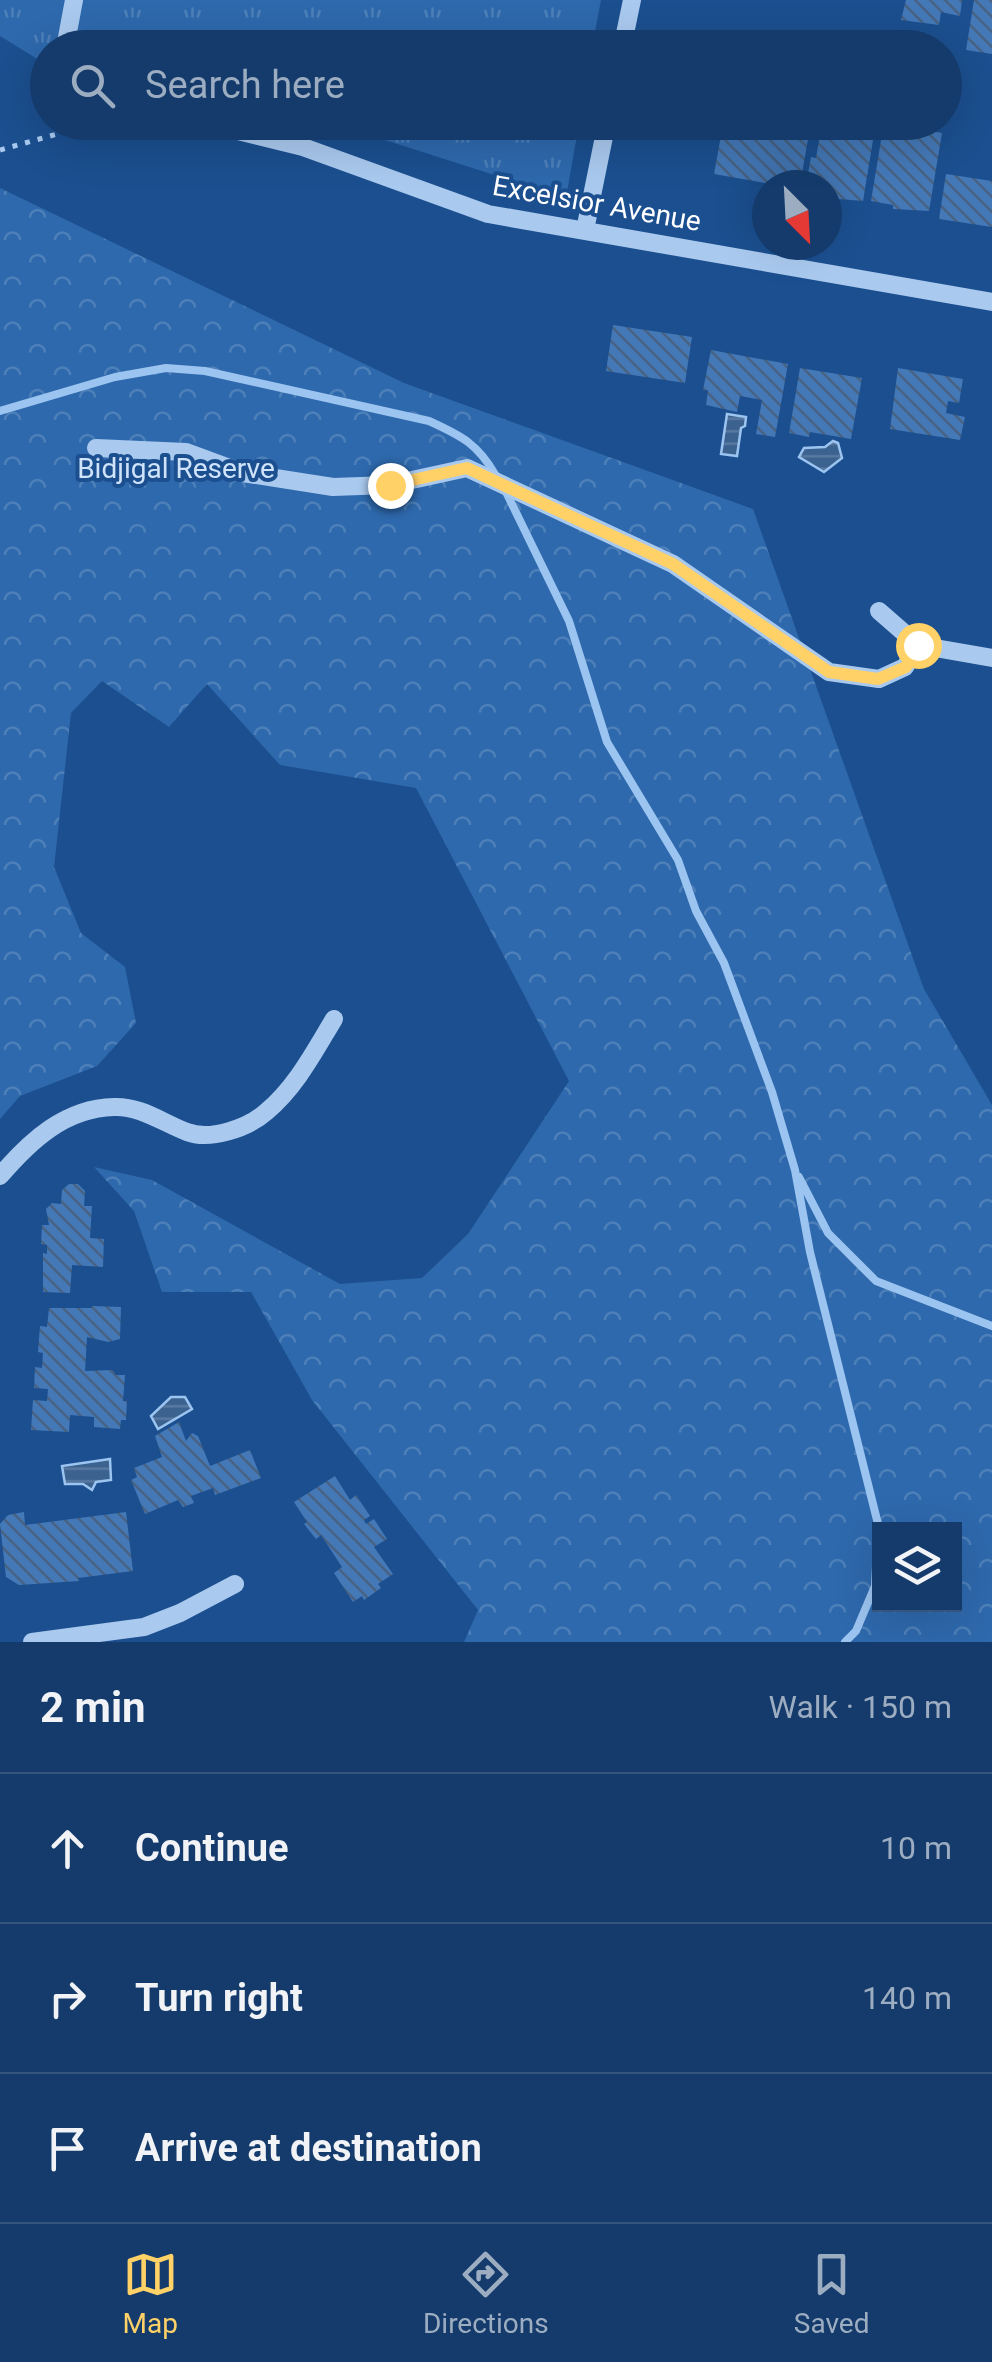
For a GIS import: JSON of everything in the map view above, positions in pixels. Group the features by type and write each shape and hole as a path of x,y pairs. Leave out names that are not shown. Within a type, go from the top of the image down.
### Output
{"street":[{"path":"68,30 74,0"},
{"path":"626,30 632,0"},
{"name":"Excelsior Avenue","path":"278,140 488,214 992,302"},
{"path":"585,230 603,140"},
{"path":"96,448 186,452 243,473 334,486 390,485 467,468 673,564 829,672 878,679 906,667 918,645"},
{"path":"879,610 918,645 992,658"},
{"path":"0,1176 36,1137 74,1114 116,1106 154,1116 191,1134 227,1132 264,1115 294,1084 334,1020"},
{"path":"32,1642 144,1627 235,1584"}],"path":[{"path":"0,150 36,140"}],"green space":[{"path":"0,0 601,0 595,30 30,30 30,55 0,36"},
{"path":"385,140 576,140 566,198"},
{"name":"Bidjigal Reserve","path":"0,188 404,383 753,509 924,989 992,1105 992,1642 464,1642 478,1610 312,1400 251,1292 162,1292 134,1211 94,1167 152,1180 340,1284 422,1278 468,1234 569,1081 416,788 280,765 207,684 169,727 102,681 71,713 54,867 81,933 125,967 136,1023 97,1066 20,1096 0,1119"}],"shaded area":[{"path":"727,414 746,417 737,456 721,454"},
{"path":"833,441 838,443 842,458 824,472 799,457 804,448 825,447"},
{"path":"171,1397 185,1397 192,1409 158,1429 151,1416"},
{"path":"110,1459 111,1480 96,1482 92,1490 83,1484 65,1484 62,1466"}],"building":[{"path":"906,0 962,0 960,16 941,12 939,25 901,20"},
{"path":"974,0 992,0 992,54 966,50"},
{"path":"720,140 808,140 803,170 752,170 752,181 714,174"},
{"path":"819,140 873,140 863,201 842,199 842,170 809,170 811,157 816,158"},
{"path":"881,140 941,140 929,211 893,209 893,205 871,201"},
{"path":"946,174 992,181 992,227 939,219"},
{"path":"613,325 692,337 685,383 606,371"},
{"path":"711,350 788,364 775,437 756,434 762,400 740,396 737,412 706,405 708,390 703,390"},
{"path":"800,368 862,378 851,439 810,432 809,437 789,433"},
{"path":"898,368 963,379 959,403 948,401 946,413 965,417 960,440 890,429"},
{"path":"69,1184 78,1184 85,1191 84,1206 92,1206 90,1238 104,1239 103,1267 72,1265 70,1293 43,1292 43,1253 47,1254 47,1245 41,1244 42,1225 49,1225 46,1209 52,1203 61,1204 62,1190"},
{"path":"121,1307 120,1339 108,1342 87,1337 85,1371 112,1370 116,1375 125,1375 126,1420 121,1420 120,1429 94,1427 94,1417 70,1415 69,1432 31,1430 33,1400 47,1401 48,1389 34,1388 35,1367 42,1368 43,1353 38,1352 40,1326 47,1327 49,1308"},
{"path":"179,1422 186,1441 192,1433 198,1436 210,1466 250,1450 261,1478 215,1495 213,1488 191,1496 194,1503 183,1507 178,1500 145,1514 131,1480 137,1477 134,1468 162,1457 155,1436"},
{"path":"335,1476 350,1500 356,1495 370,1516 364,1520 366,1524 374,1519 387,1539 374,1547 393,1574 364,1600 362,1596 353,1602 334,1573 342,1567 321,1535 316,1539 304,1524 307,1522 294,1502"},
{"path":"24,1512 25,1525 126,1512 133,1571 78,1578 79,1581 19,1585 6,1577 0,1524 8,1515"}],"waterway":[{"path":"0,411 115,377 166,368 205,371 429,421 468,442 496,476"},
{"path":"506,492 569,621 607,742 678,860 696,911 724,963 772,1092 795,1170 810,1252 878,1524 875,1586 856,1631 845,1642"},
{"path":"799,1177 828,1233 876,1281 992,1326"}],"route":[{"path":"390,485 467,468 673,564 829,672 878,679 906,667 918,645"}]}
